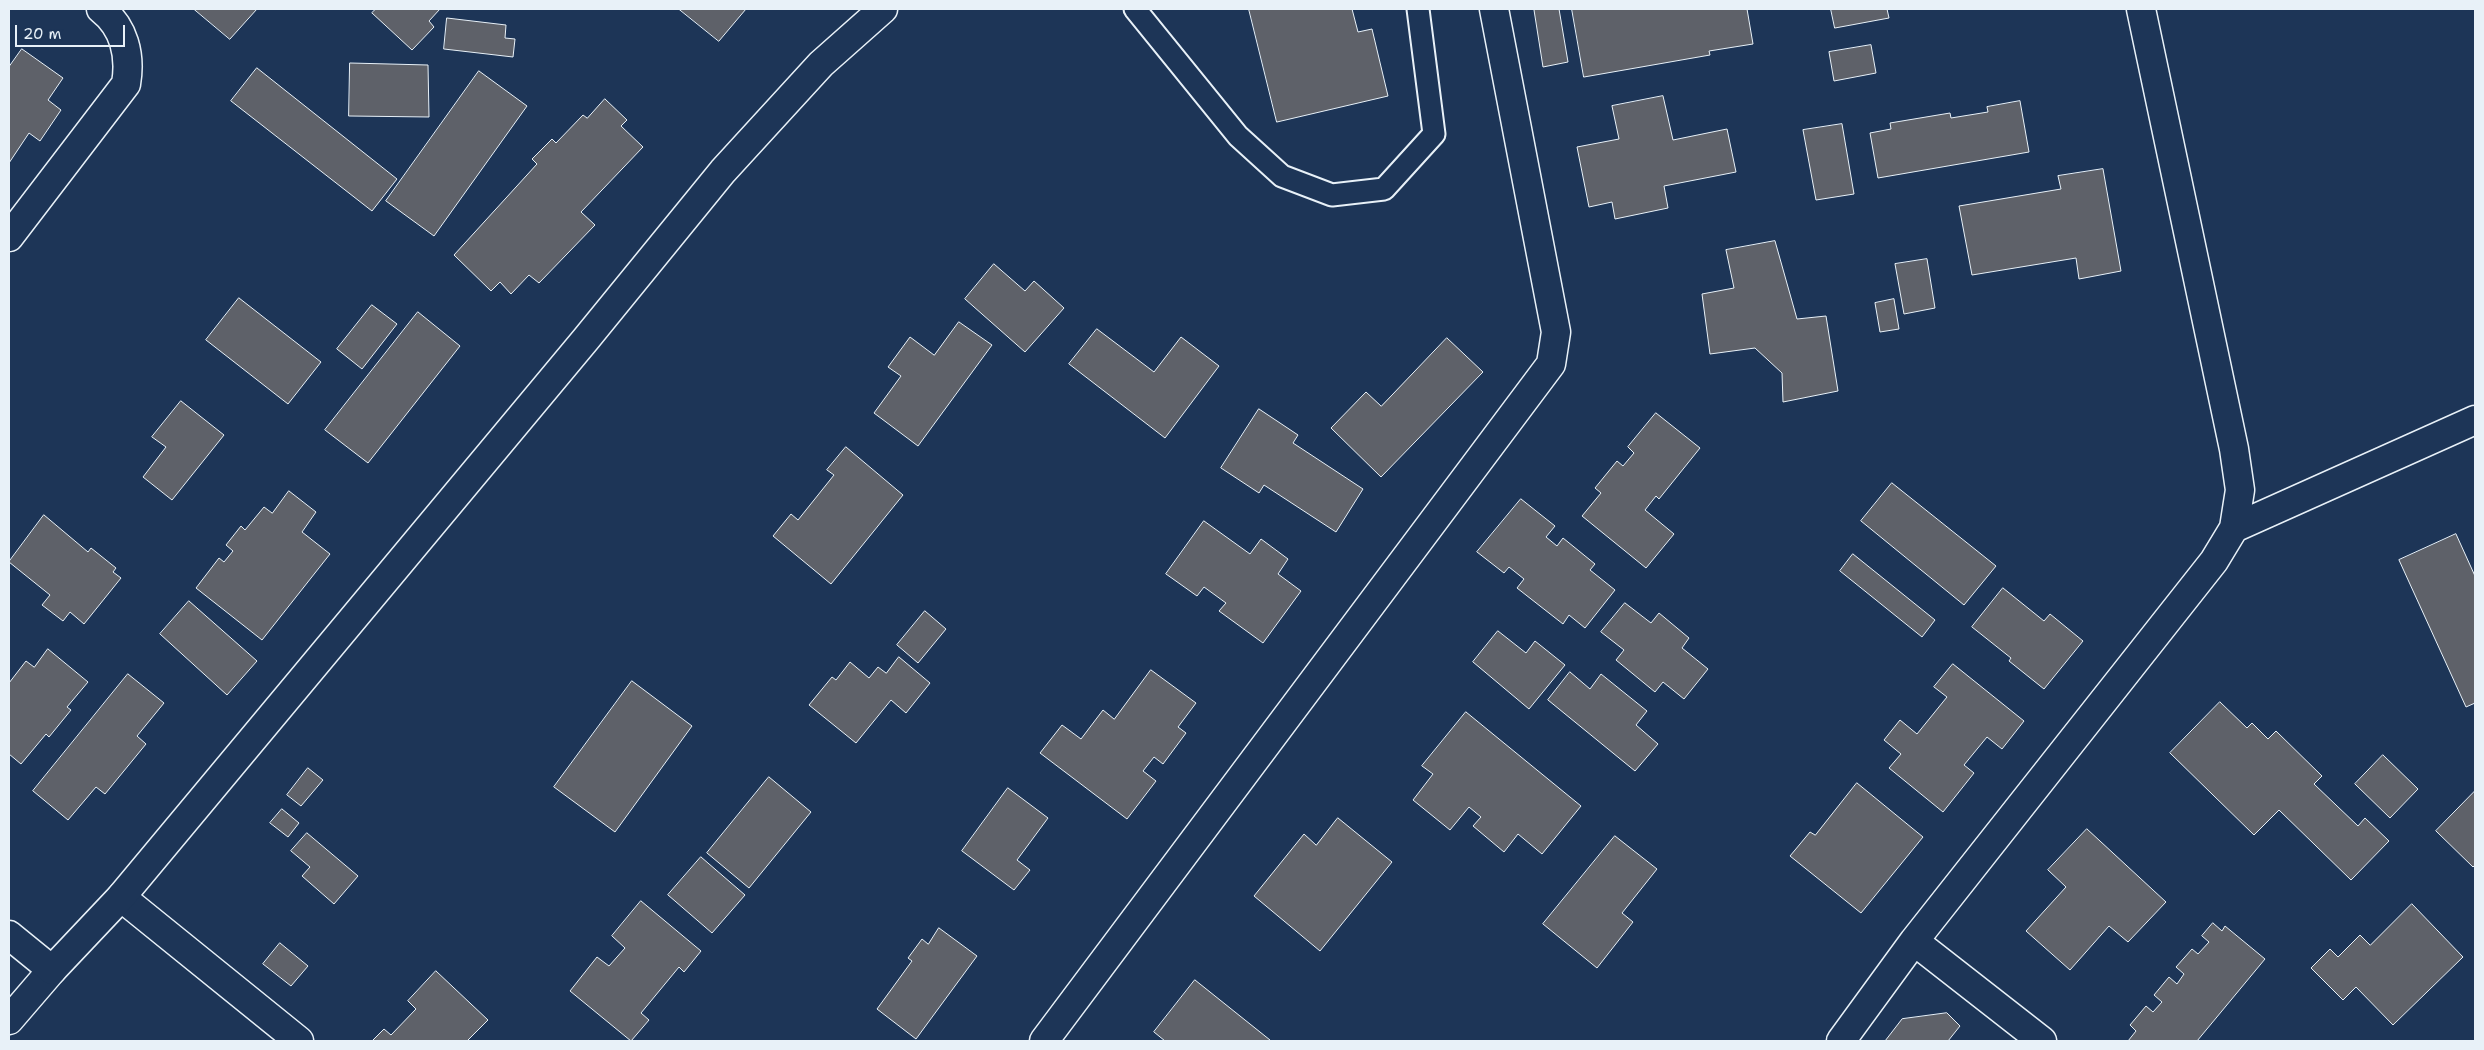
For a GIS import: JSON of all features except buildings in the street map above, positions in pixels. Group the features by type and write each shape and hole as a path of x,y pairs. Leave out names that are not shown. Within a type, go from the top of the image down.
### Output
{"street":[{"path":"9,237 126,84 127,52 113,18 101,9"},
{"path":"9,1020 52,970 121,897 586,339 723,171 821,64 883,9"},
{"path":"1044,1041 1551,364 1556,332 1494,9"},
{"path":"1841,1041 1914,941 2214,561 2234,528 2240,490 2234,449 2141,9"},
{"path":"2234,528 2475,420"},
{"path":"121,897 299,1041"},
{"path":"9,935 52,970"},
{"path":"1914,941 2042,1041"}],"lane":[{"path":"1135,9 1238,136 1282,176 1332,195 1384,188 1434,134 1418,9"}]}
